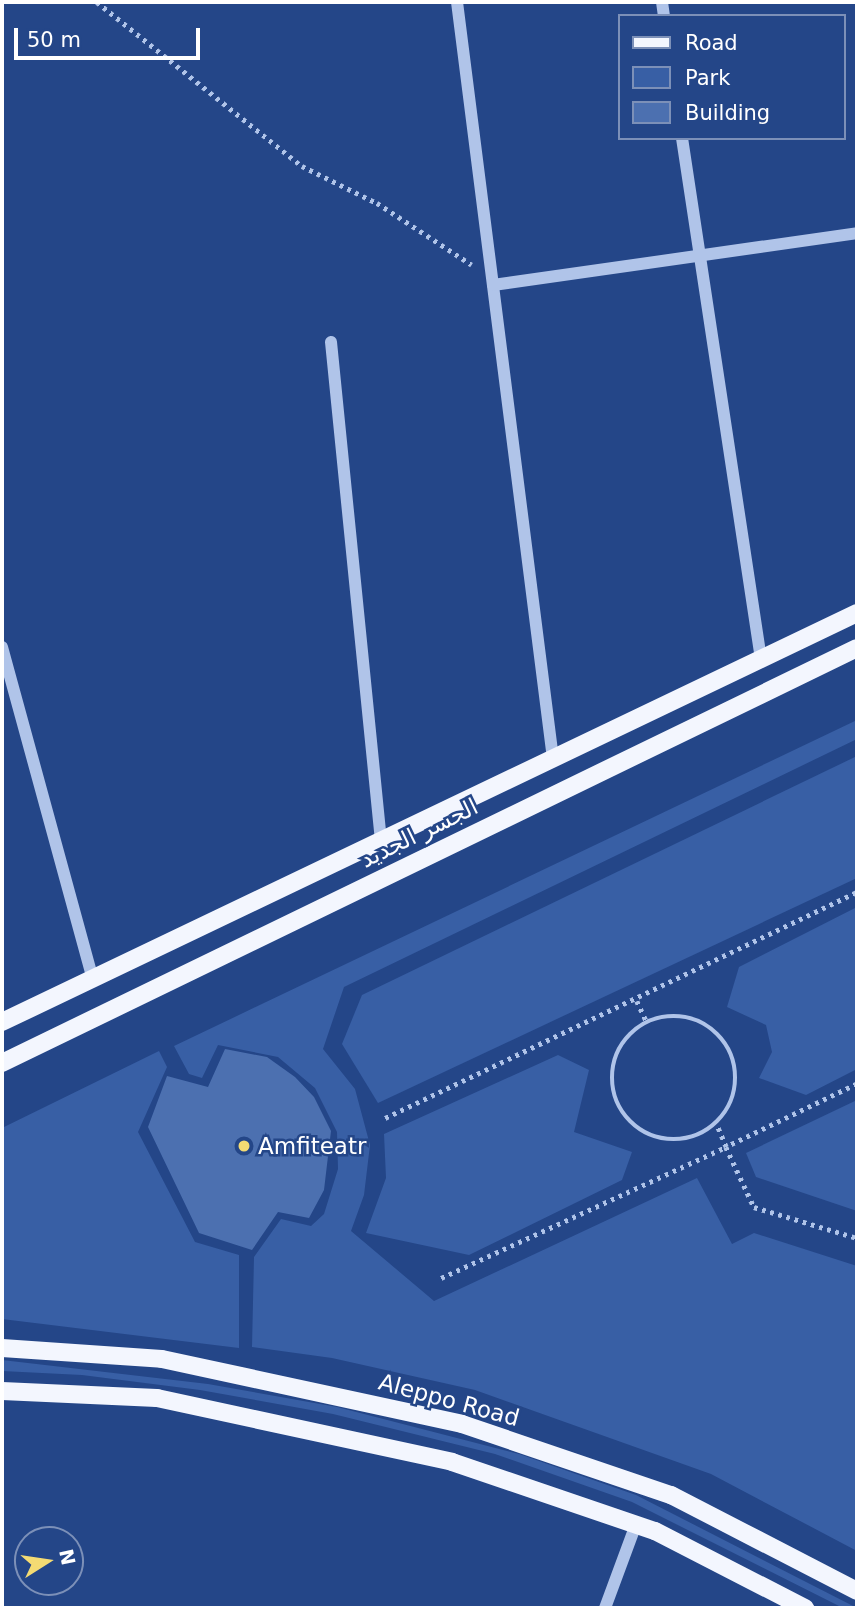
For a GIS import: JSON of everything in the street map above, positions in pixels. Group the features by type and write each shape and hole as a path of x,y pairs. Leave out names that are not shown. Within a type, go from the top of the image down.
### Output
{"main road":[{"name":"الجسر الجديد","path":"2,1022 857,613"},
{"name":"الجسر الجديد","path":"2,1063 857,648"},
{"name":"Aleppo Road","path":"2,1348 162,1359 462,1424 671,1495 857,1591"},
{"path":"2,1391 170,1401 452,1462 636,1524 805,1608"}],"street":[{"path":"457,2 553,759"},
{"path":"682,140 761,659"},
{"path":"493,285 857,233"},
{"path":"331,342 381,841"},
{"path":"2,647 93,979"},
{"path":"605,1608 636,1524"}],"path":[{"path":"97,2 302,166 377,203 463,256 493,285"},
{"path":"385,1118 637,1001 857,892"},
{"path":"637,1001 647,1022"},
{"path":"688,1017 723,1038 737,1077 734,1098 716,1124 691,1139 671,1141 651,1136 620,1110 613,1080 618,1050 647,1022 688,1017"},
{"path":"441,1278 857,1084"},
{"path":"716,1124 754,1207 857,1238"}],"green space":[{"path":"857,720 857,739 344,987 323,1049 355,1089 370,1145 364,1195 351,1231 434,1301 697,1178 732,1244 754,1233 857,1266 857,1551 711,1474 475,1390 332,1358 252,1347 254,1257 281,1219 311,1226 324,1214 338,1169 337,1132 315,1088 278,1057 218,1045 202,1078 189,1074 174,1046"},
{"path":"857,756 857,878 378,1103 342,1044 362,995"},
{"path":"857,907 857,1069 806,1095 759,1078 772,1052 766,1025 727,1007 739,967"},
{"path":"159,1051 167,1067 138,1132 195,1242 239,1255 239,1348 2,1319 2,1128"},
{"path":"558,1055 589,1070 574,1132 632,1152 622,1180 469,1255 366,1233 386,1178 384,1134"},
{"path":"857,1100 857,1211 756,1177 746,1153"},
{"path":"2,1360 208,1384 337,1407 519,1454 636,1495 857,1608 843,1608 632,1502 495,1454 333,1414 200,1390 82,1375 2,1371"}],"building":[{"name":"Amfiteatr","path":"225,1049 267,1057 295,1077 314,1097 331,1131 324,1190 309,1218 278,1212 252,1250 199,1233 148,1127 167,1076 208,1087"}],"place":[{"name":"Amfiteatr","path":"244,1146"}]}
